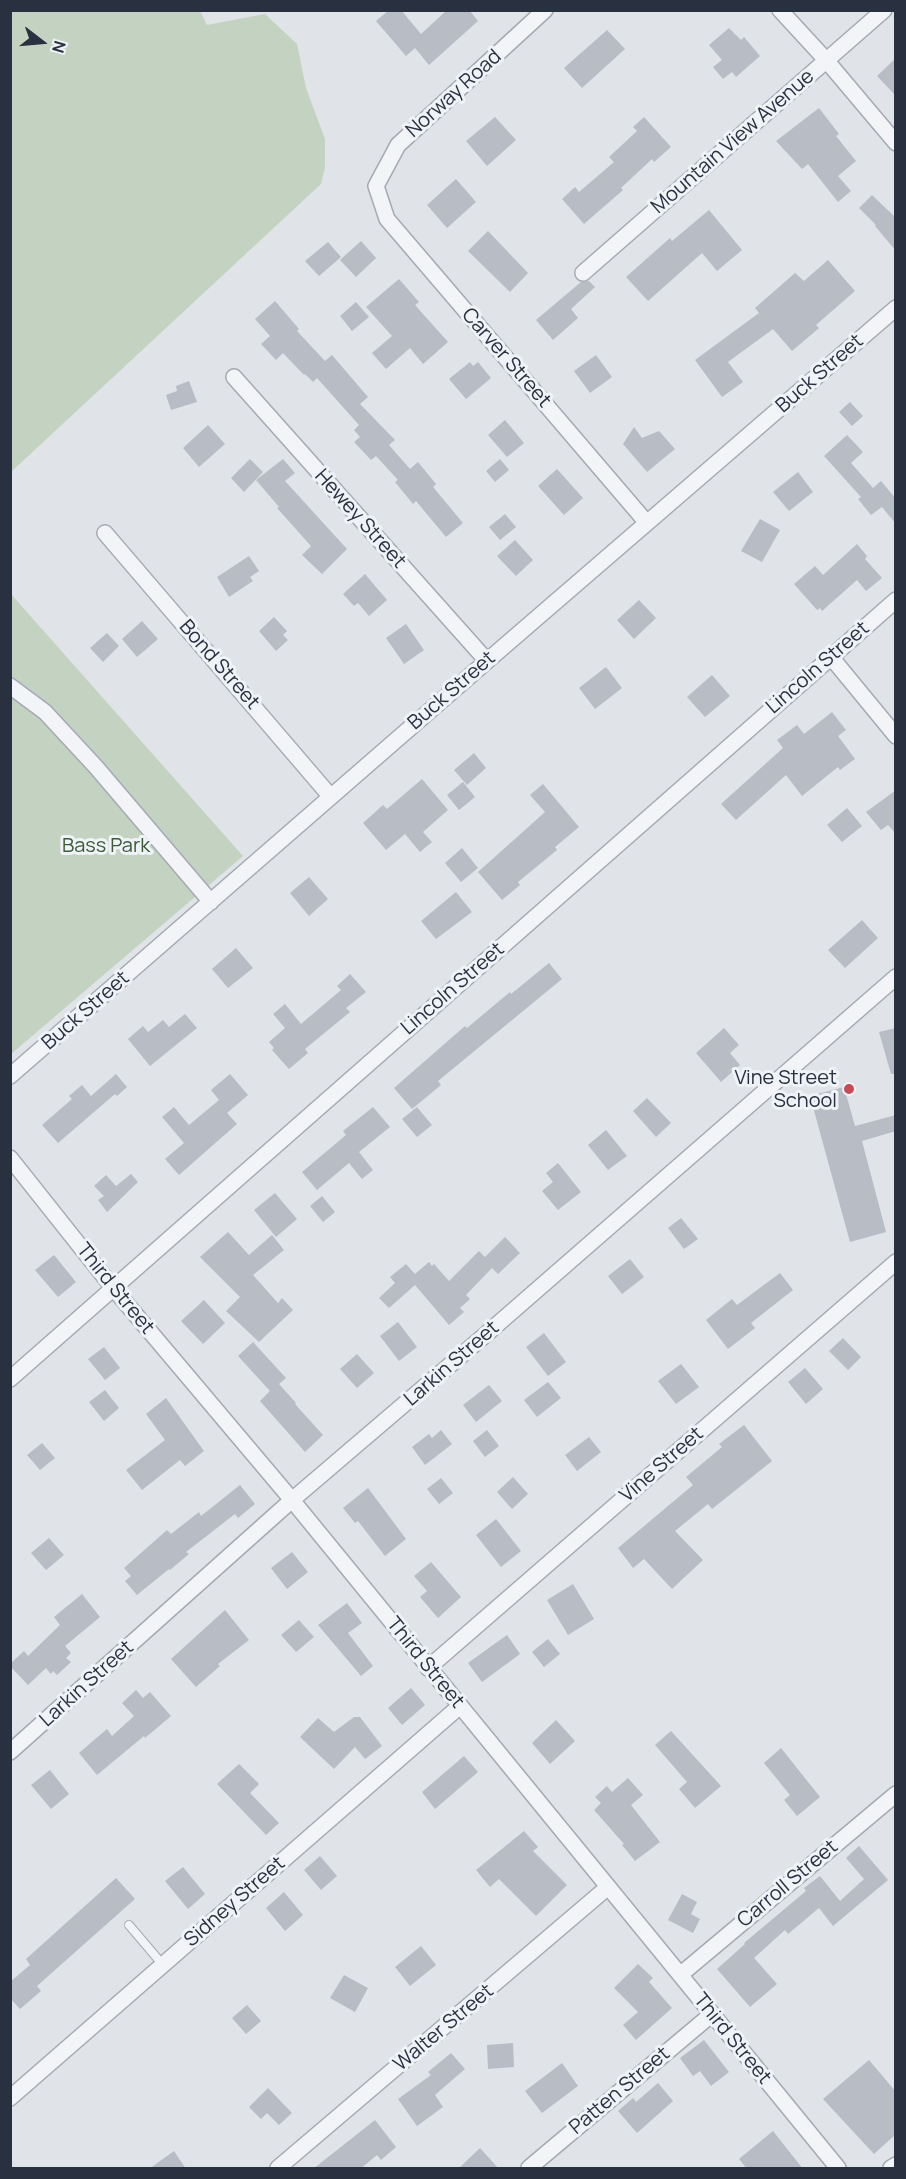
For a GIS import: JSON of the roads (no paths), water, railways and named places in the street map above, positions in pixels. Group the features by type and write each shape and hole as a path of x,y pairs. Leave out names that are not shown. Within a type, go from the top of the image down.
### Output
{"street":[{"name":"Norway Road","path":"376,186 398,145 545,10"},
{"path":"780,10 896,142"},
{"name":"Mountain View Avenue","path":"583,273 884,10"},
{"name":"Carver Street","path":"376,186 387,219 647,523"},
{"name":"Buck Street","path":"10,1076 896,308"},
{"name":"Hewey Street","path":"234,377 487,661"},
{"name":"Bond Street","path":"105,533 331,797"},
{"name":"Lincoln Street","path":"10,1379 896,600"},
{"path":"831,657 896,736"},
{"path":"10,686 45,712 96,767 211,902"},
{"name":"Larkin Street","path":"10,1752 292,1500 896,977"},
{"name":"Third Street","path":"10,1158 114,1289 292,1500 838,2169"},
{"name":"Vine Street","path":"428,1668 896,1262"},
{"name":"Sidney Street","path":"10,2098 460,1706"},
{"name":"Carroll Street","path":"680,1975 896,1794"},
{"name":"Walter Street","path":"278,2169 584,1910 608,1887"},
{"name":"Patten Street","path":"529,2169 712,2014"},
{"path":"891,2169 896,2165"}],"lane":[{"path":"129,1925 163,1965"}],"place":[{"name":"Vine Street School","path":"849,1089"}],"park label":[{"name":"Bass Park","path":"106,846"}]}
